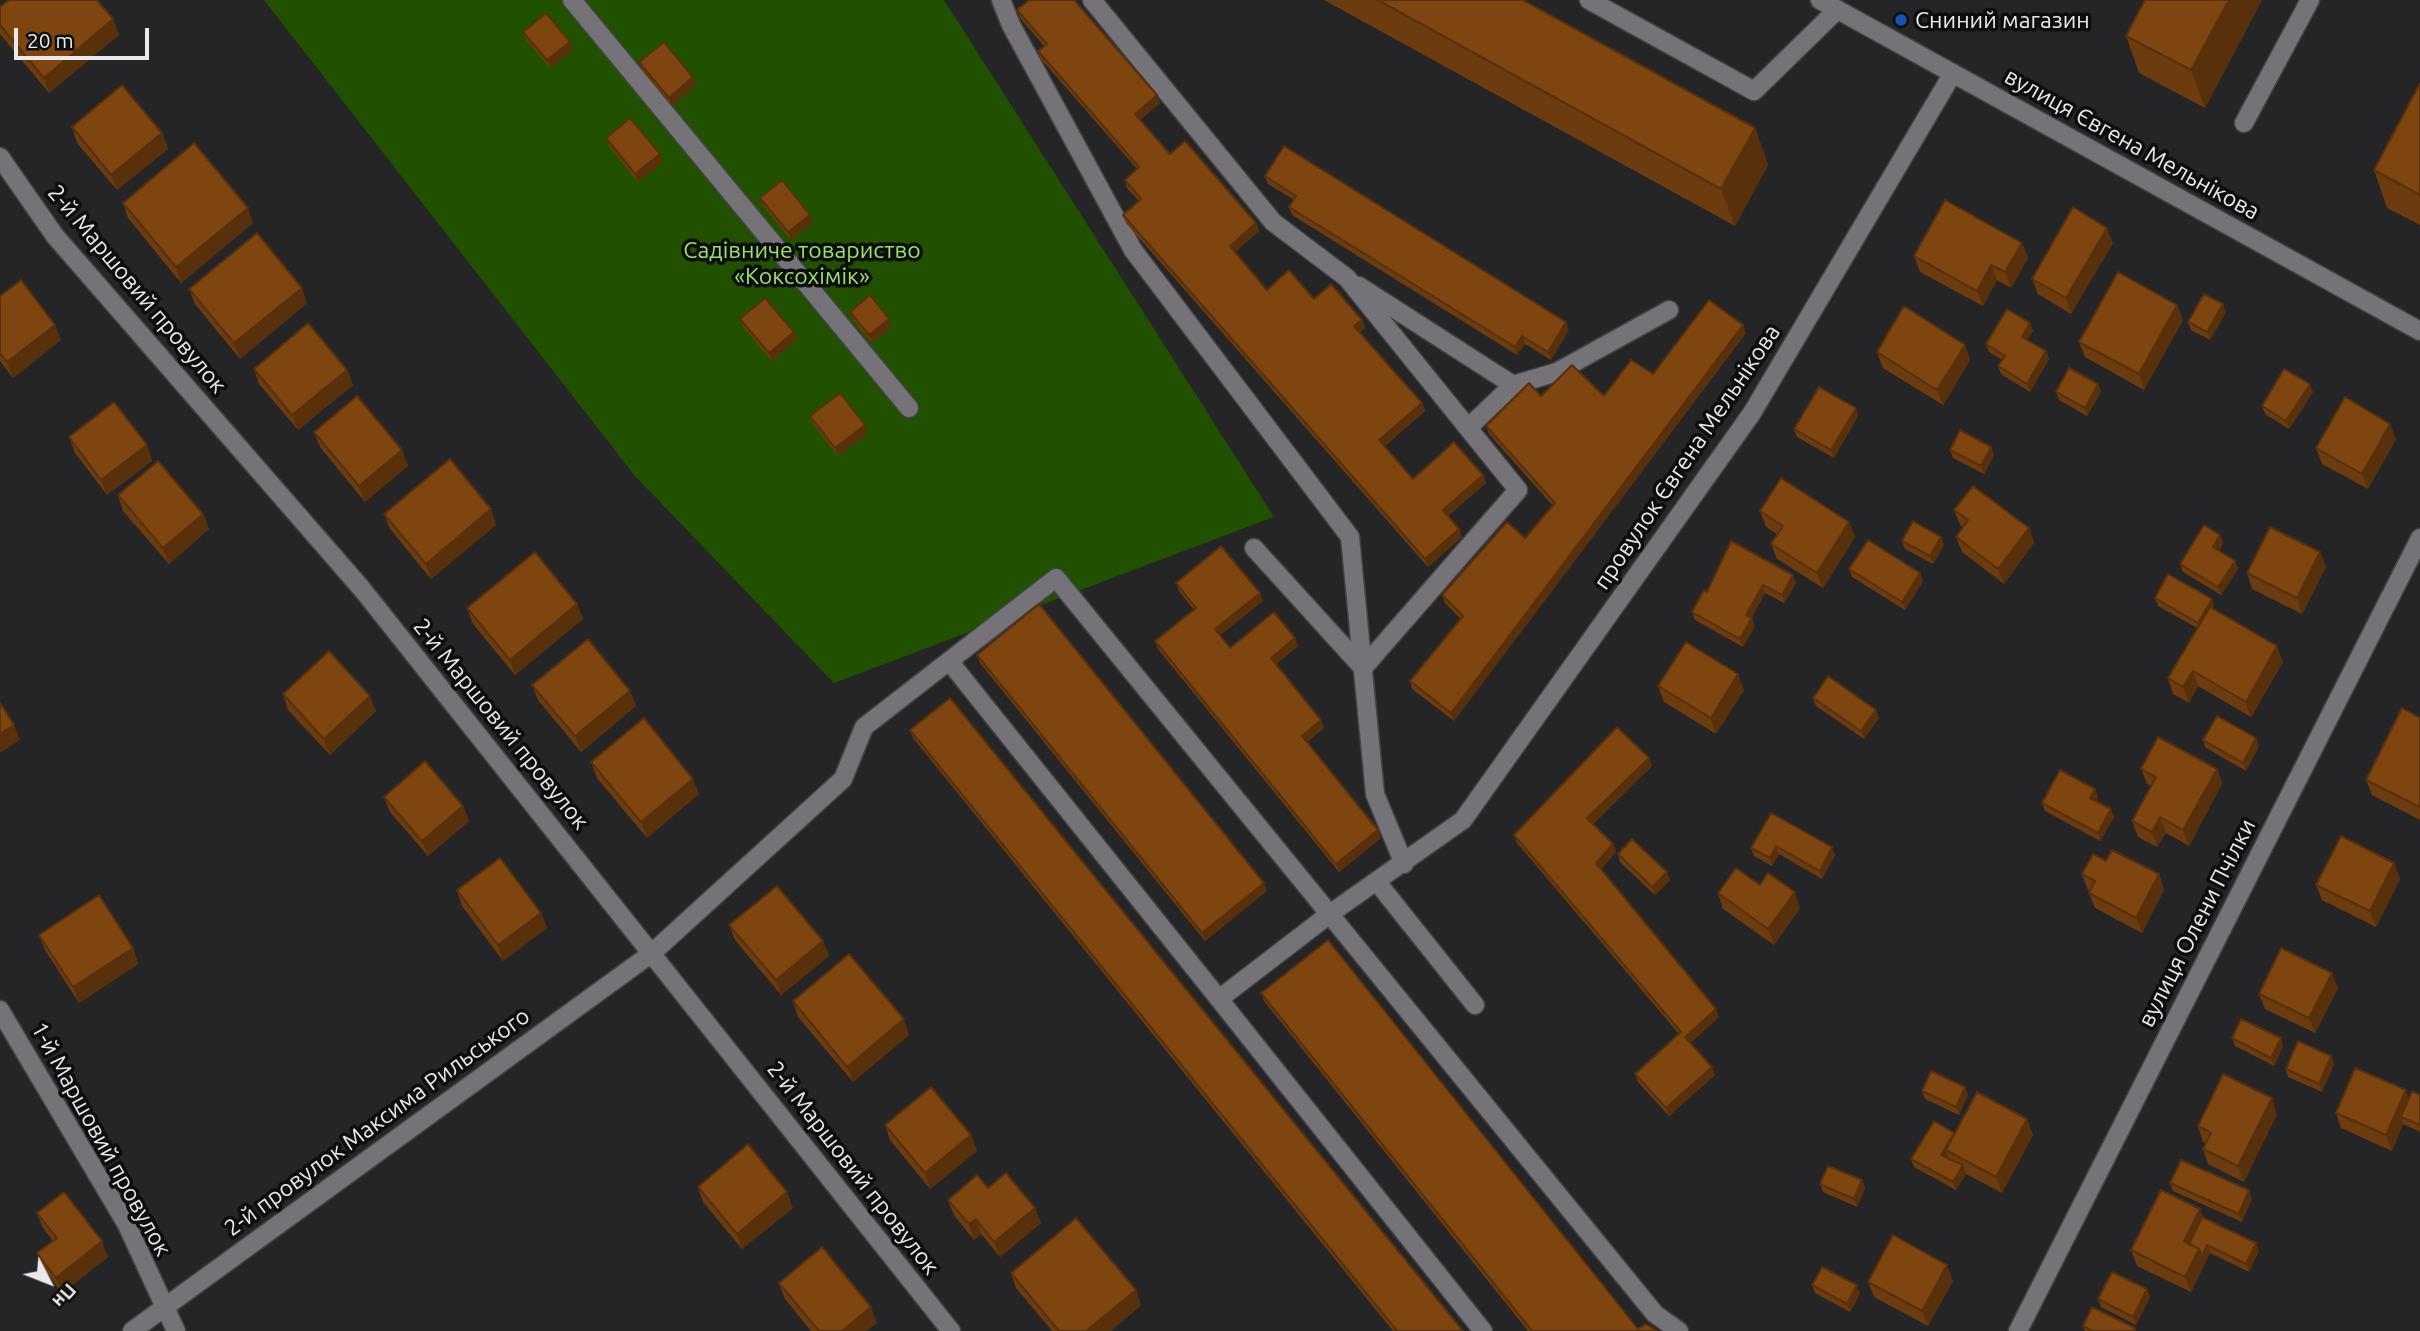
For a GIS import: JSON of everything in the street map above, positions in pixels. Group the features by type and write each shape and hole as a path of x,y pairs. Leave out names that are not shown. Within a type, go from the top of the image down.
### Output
{"street":[{"path":"572,0 909,408"},
{"path":"1001,0 1011,25 1133,250 1350,537 1376,794 1404,864"},
{"path":"1092,0 1273,222 1347,278 1513,385"},
{"path":"1589,0 1754,91 1838,10"},
{"name":"вулиця Євгена Мельнікова","path":"1819,0 2420,331"},
{"path":"2244,123 2310,0"},
{"name":"провулок Євгена Мельнікова","path":"1219,999 1331,913 1463,820 1752,413 1954,73"},
{"name":"2-й Маршовий провулок","path":"0,158 55,236 362,589 951,1331"},
{"path":"1347,278 1518,490 1363,668"},
{"path":"1468,428 1513,385 1558,372 1669,310"},
{"name":"вулиця Олени Пчілки","path":"2018,1331 2420,538"},
{"path":"1254,548 1363,668"},
{"name":"2-й провулок Максима Рильського","path":"132,1331 652,953 843,779 864,727 1056,578 1331,913"},
{"path":"949,661 1483,1331"},
{"path":"1377,883 1475,1005"},
{"path":"1331,913 1655,1314 1679,1331"},
{"name":"1-й Маршовий провулок","path":"0,1010 127,1224 176,1331"}],"green space":[{"name":"Садівниче товариство «Коксохімік»","path":"264,0 944,0 1274,517 834,683 635,476"}],"building":[{"path":"9,0 97,0 113,19 44,78 0,25 0,7"},
{"path":"1029,0 1074,0 1157,95 1135,114 1170,154 1185,141 1256,223 1230,246 1267,290 1289,270 1314,299 1331,284 1362,320 1354,326 1422,403 1379,440 1413,479 1454,442 1483,475 1443,510 1459,529 1425,559 1123,215 1141,199 1125,180 1139,167 1038,51 1047,44 1017,10"},
{"path":"1378,0 1523,0 1755,128 1721,189"},
{"path":"2145,0 2229,0 2191,70 2126,36"},
{"path":"546,13 570,42 547,60 523,32"},
{"path":"664,42 693,77 669,98 639,62"},
{"path":"2420,83 2420,195 2374,170"},
{"path":"122,85 162,133 111,175 72,127"},
{"path":"630,118 660,154 635,174 606,138"},
{"path":"194,143 248,208 176,267 123,203"},
{"path":"1284,146 1566,322 1548,352 1522,336 1515,347 1289,207 1296,196 1265,176"},
{"path":"782,180 810,215 788,232 760,198"},
{"path":"1945,200 2022,243 2005,272 1991,265 1977,291 1914,256"},
{"path":"2073,207 2107,228 2066,298 2032,279"},
{"path":"257,233 302,288 234,343 189,289"},
{"path":"2118,272 2177,305 2139,374 2079,342"},
{"path":"21,280 55,325 7,362 0,353 0,296"},
{"path":"2204,294 2223,304 2207,332 2188,322"},
{"path":"870,295 889,319 869,335 850,312"},
{"path":"765,298 794,332 769,353 740,319"},
{"path":"1709,300 1743,325 1451,713 1410,681 1463,616 1442,595 1507,522 1525,538 1555,503 1486,426 1529,383 1541,396 1572,365 1604,396 1631,360 1653,374"},
{"path":"1904,306 1965,345 1937,390 1877,352"},
{"path":"2007,309 2030,323 2022,337 2046,351 2027,384 1998,366 2005,356 1986,344"},
{"path":"308,323 347,370 292,415 254,369"},
{"path":"2069,368 2098,384 2085,408 2056,392"},
{"path":"2284,369 2310,384 2286,421 2262,406"},
{"path":"1819,387 1856,408 1831,450 1794,429"},
{"path":"840,393 865,425 835,448 810,416"},
{"path":"357,396 402,450 359,486 314,432"},
{"path":"2345,397 2390,424 2362,474 2316,448"},
{"path":"114,402 147,445 101,480 69,437"},
{"path":"1960,430 1991,447 1981,466 1950,450"},
{"path":"450,459 491,509 426,564 384,514"},
{"path":"158,461 203,514 163,548 118,495"},
{"path":"1781,478 1849,522 1817,573 1771,544 1783,526 1760,511"},
{"path":"1973,486 2029,528 1998,569 1956,537 1968,520 1954,510"},
{"path":"1913,521 1941,537 1930,556 1902,541"},
{"path":"2204,525 2220,535 2213,547 2235,561 2218,587 2180,564"},
{"path":"2270,527 2320,552 2297,598 2247,573"},
{"path":"1868,540 1920,573 1902,602 1849,569"},
{"path":"1731,541 1793,575 1782,595 1763,585 1746,615 1752,618 1740,639 1692,612 1704,590 1707,592"},
{"path":"1221,546 1260,593 1215,629 1230,648 1274,612 1295,638 1271,658 1321,720 1302,736 1378,830 1336,864 1155,641 1196,608 1176,583"},
{"path":"535,552 577,604 510,660 467,608"},
{"path":"2168,574 2212,599 2198,623 2155,598"},
{"path":"1039,604 1264,883 1202,933 977,655"},
{"path":"2210,607 2277,646 2246,702 2193,671 2183,687 2168,678"},
{"path":"588,639 630,691 575,736 532,685"},
{"path":"1686,642 1738,674 1711,718 1658,686"},
{"path":"329,651 370,696 324,739 283,694"},
{"path":"1828,676 1876,710 1861,731 1813,698"},
{"path":"950,698 1463,1331 1397,1331 910,730"},
{"path":"0,703 14,725 0,734"},
{"path":"2402,708 2420,718 2420,807 2366,780"},
{"path":"2217,716 2256,738 2243,763 2203,740"},
{"path":"644,718 693,779 641,822 591,762"},
{"path":"1617,727 1649,758 1587,818 1613,844 1596,863 1716,1009 1685,1037 1712,1067 1666,1108 1635,1074 1681,1032 1514,835"},
{"path":"2158,737 2217,769 2183,830 2160,817 2152,832 2132,821 2156,777 2141,769"},
{"path":"425,761 463,806 422,841 384,797"},
{"path":"2060,770 2095,789 2090,798 2111,809 2098,833 2042,803"},
{"path":"1771,813 1832,847 1820,871 1776,846 1770,858 1751,848"},
{"path":"2341,836 2394,863 2370,911 2316,885"},
{"path":"1632,839 1667,872 1652,887 1618,854"},
{"path":"2112,850 2159,874 2136,918 2089,893 2095,881 2082,874 2093,854 2106,861"},
{"path":"500,858 541,913 498,945 457,890"},
{"path":"1736,868 1760,885 1768,873 1795,892 1768,929 1718,893"},
{"path":"777,886 823,941 776,980 729,925"},
{"path":"99,895 133,948 73,987 39,935"},
{"path":"1328,940 1638,1329 1646,1324 1657,1331 1532,1331 1261,993"},
{"path":"2281,948 2332,973 2309,1018 2259,994"},
{"path":"849,954 904,1019 847,1067 793,1001"},
{"path":"2241,1019 2281,1038 2271,1058 2232,1038"},
{"path":"2298,1041 2331,1056 2319,1084 2286,1069"},
{"path":"2355,1068 2406,1090 2386,1135 2336,1113"},
{"path":"1931,1071 1965,1087 1956,1107 1922,1091"},
{"path":"2223,1074 2272,1098 2238,1166 2203,1149 2211,1133 2198,1126"},
{"path":"931,1087 971,1135 925,1173 885,1125"},
{"path":"2412,1091 2420,1095 2420,1125 2401,1117"},
{"path":"1977,1092 2027,1119 1996,1177 1946,1150"},
{"path":"1934,1121 1954,1133 1941,1155 1963,1165 1953,1182 1911,1159"},
{"path":"748,1144 787,1192 737,1234 698,1187"},
{"path":"2181,1160 2249,1190 2239,1214 2170,1183"},
{"path":"1828,1166 1862,1180 1854,1199 1820,1184"},
{"path":"1006,1173 1035,1208 994,1242 976,1219 969,1224 948,1200 977,1175 988,1188"},
{"path":"2161,1190 2200,1209 2184,1241 2199,1249 2185,1277 2131,1250"},
{"path":"64,1192 102,1241 56,1278 37,1253 57,1238 37,1213"},
{"path":"2202,1217 2256,1243 2246,1264 2207,1245 2202,1256 2199,1249 2189,1244"},
{"path":"1076,1218 1136,1290 1086,1331 1059,1331 1011,1273"},
{"path":"1893,1235 1947,1265 1922,1311 1868,1282"},
{"path":"822,1247 871,1307 842,1331 819,1331 779,1283"},
{"path":"1822,1267 1857,1285 1847,1304 1812,1285"},
{"path":"2112,1272 2147,1289 2133,1317 2098,1299"},
{"path":"2092,1307 2135,1328 2134,1331 2093,1331 2083,1326"}],"place":[{"name":"Сниний магазин","path":"1901,20"}]}
